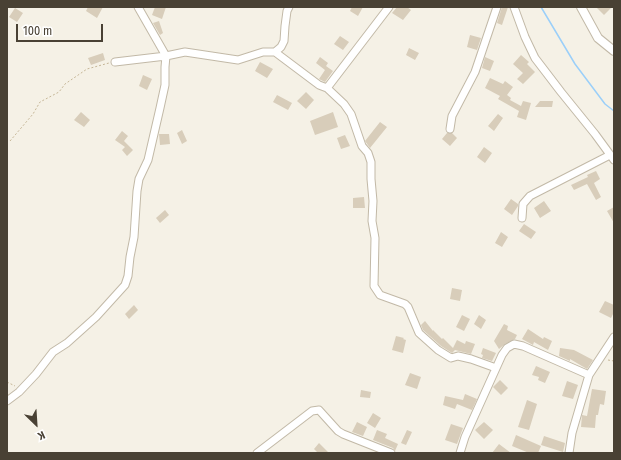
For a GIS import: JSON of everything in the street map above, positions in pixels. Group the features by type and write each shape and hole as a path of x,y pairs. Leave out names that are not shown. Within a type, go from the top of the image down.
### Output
{"street":[{"path":"7,401 12,399 36,374 53,352 87,327 125,285 128,276 134,237 139,179 148,160 165,85 166,56 138,7"},
{"path":"275,52 281,47 284,41 287,11 289,7"},
{"path":"327,88 389,7"},
{"path":"450,129 452,116 475,72 497,7"},
{"path":"514,7 525,37 535,58 612,157 530,196 523,204 522,218"},
{"path":"581,7 598,38 614,51"},
{"path":"115,62 166,56 185,52 238,60 263,52 275,52 319,85 327,88 344,104 351,114 362,146 368,153 371,162 373,201 372,221 375,238 374,286 380,295 405,304 408,307 419,333 438,350 451,358 458,356 496,368"},
{"path":"569,453 572,433 588,375 614,337"},
{"path":"460,453 465,437 502,355 507,348 514,344 523,346 588,375"},
{"path":"257,453 312,411 319,410 338,431 343,434 391,453"}],"path":[{"path":"10,141 29,119 40,102 59,92 65,84 87,69 100,64 115,62"},
{"path":"7,382 21,389"}],"building":[{"path":"88,7 103,7 97,18 86,11"},
{"path":"155,7 166,7 162,19 152,15"},
{"path":"352,7 363,7 358,16 350,11"},
{"path":"397,7 407,7 411,10 403,20 392,13"},
{"path":"502,7 508,7 502,25 497,23"},
{"path":"596,7 612,7 604,15"},
{"path":"15,8 23,13 17,22 9,17"},
{"path":"159,21 163,33 160,35 153,23"},
{"path":"470,35 481,38 477,50 467,47"},
{"path":"340,36 349,42 343,50 334,44"},
{"path":"409,48 419,53 415,60 406,55"},
{"path":"103,53 105,60 91,65 88,58"},
{"path":"521,55 529,62 527,64 535,72 523,84 517,79 523,73 513,64"},
{"path":"320,57 328,63 326,66 333,71 325,82 319,79 325,70 316,63"},
{"path":"485,57 494,61 490,71 482,68"},
{"path":"260,62 273,69 267,78 255,71"},
{"path":"143,75 152,79 147,90 139,86"},
{"path":"490,78 503,84 505,81 513,87 507,95 511,98 510,100 521,106 523,101 531,103 526,120 517,117 519,111 498,99 500,96 485,88"},
{"path":"306,92 314,100 306,109 297,101"},
{"path":"277,95 292,103 288,110 273,102"},
{"path":"540,101 553,101 552,107 535,107"},
{"path":"81,112 90,120 84,127 74,120"},
{"path":"333,112 338,127 315,135 310,121"},
{"path":"498,114 503,118 494,131 488,126"},
{"path":"380,122 387,127 370,148 365,141"},
{"path":"182,130 187,141 182,144 177,133"},
{"path":"122,131 128,136 124,141 133,150 127,156 122,150 125,147 115,140"},
{"path":"447,133 452,133 457,138 450,146 442,139"},
{"path":"159,134 169,134 170,144 160,145"},
{"path":"345,135 350,146 341,149 337,138"},
{"path":"484,147 492,153 485,163 477,157"},
{"path":"596,171 600,179 594,183 601,197 596,200 587,184 574,190 571,185 588,177 587,175"},
{"path":"364,197 365,208 353,208 353,198"},
{"path":"511,199 518,204 512,215 504,209"},
{"path":"544,201 551,211 540,218 534,208"},
{"path":"614,207 614,223 607,211"},
{"path":"165,210 169,215 160,223 156,218"},
{"path":"524,224 536,232 531,239 519,231"},
{"path":"501,232 508,237 502,247 495,243"},
{"path":"452,288 462,290 460,301 450,299"},
{"path":"605,301 614,305 614,312 611,318 599,312"},
{"path":"134,305 138,310 129,319 125,314"},
{"path":"462,315 470,319 464,331 456,327"},
{"path":"479,315 486,320 481,329 474,324"},
{"path":"425,321 433,331 453,348 457,340 465,344 466,341 475,344 471,354 455,350 452,353 441,346 423,330 421,325"},
{"path":"504,324 508,326 507,330 517,335 515,339 499,349 494,341"},
{"path":"528,329 543,339 544,337 552,341 548,350 534,342 533,345 522,339"},
{"path":"396,336 406,340 403,353 392,350"},
{"path":"483,348 496,353 492,361 482,358 483,355 481,354"},
{"path":"560,348 574,350 593,360 587,369 570,359 570,361 559,356"},
{"path":"536,366 550,372 545,383 538,380 539,377 532,375"},
{"path":"410,373 421,377 417,389 405,385"},
{"path":"500,380 508,388 501,395 493,387"},
{"path":"567,381 578,385 573,399 562,396"},
{"path":"592,389 606,391 604,405 600,404 598,415 596,415 595,428 581,427 582,415 587,416"},
{"path":"361,390 371,392 370,398 360,397"},
{"path":"465,394 477,399 472,410 457,404 455,409 443,405 445,396 463,400"},
{"path":"527,400 537,404 529,430 518,427"},
{"path":"373,413 381,418 375,428 367,423"},
{"path":"357,422 367,427 363,436 352,432"},
{"path":"484,422 493,430 484,439 475,430"},
{"path":"451,424 463,428 457,444 445,440"},
{"path":"377,430 387,434 385,438 398,444 395,451 393,448 373,440"},
{"path":"407,430 412,432 406,445 401,443"},
{"path":"516,435 541,446 538,453 529,453 512,446"},
{"path":"544,436 565,443 563,452 541,445"},
{"path":"319,443 329,453 318,453 314,449"},
{"path":"499,444 511,453 492,453"}],"waterway":[{"path":"541,7 575,64 605,104 614,111"}]}
